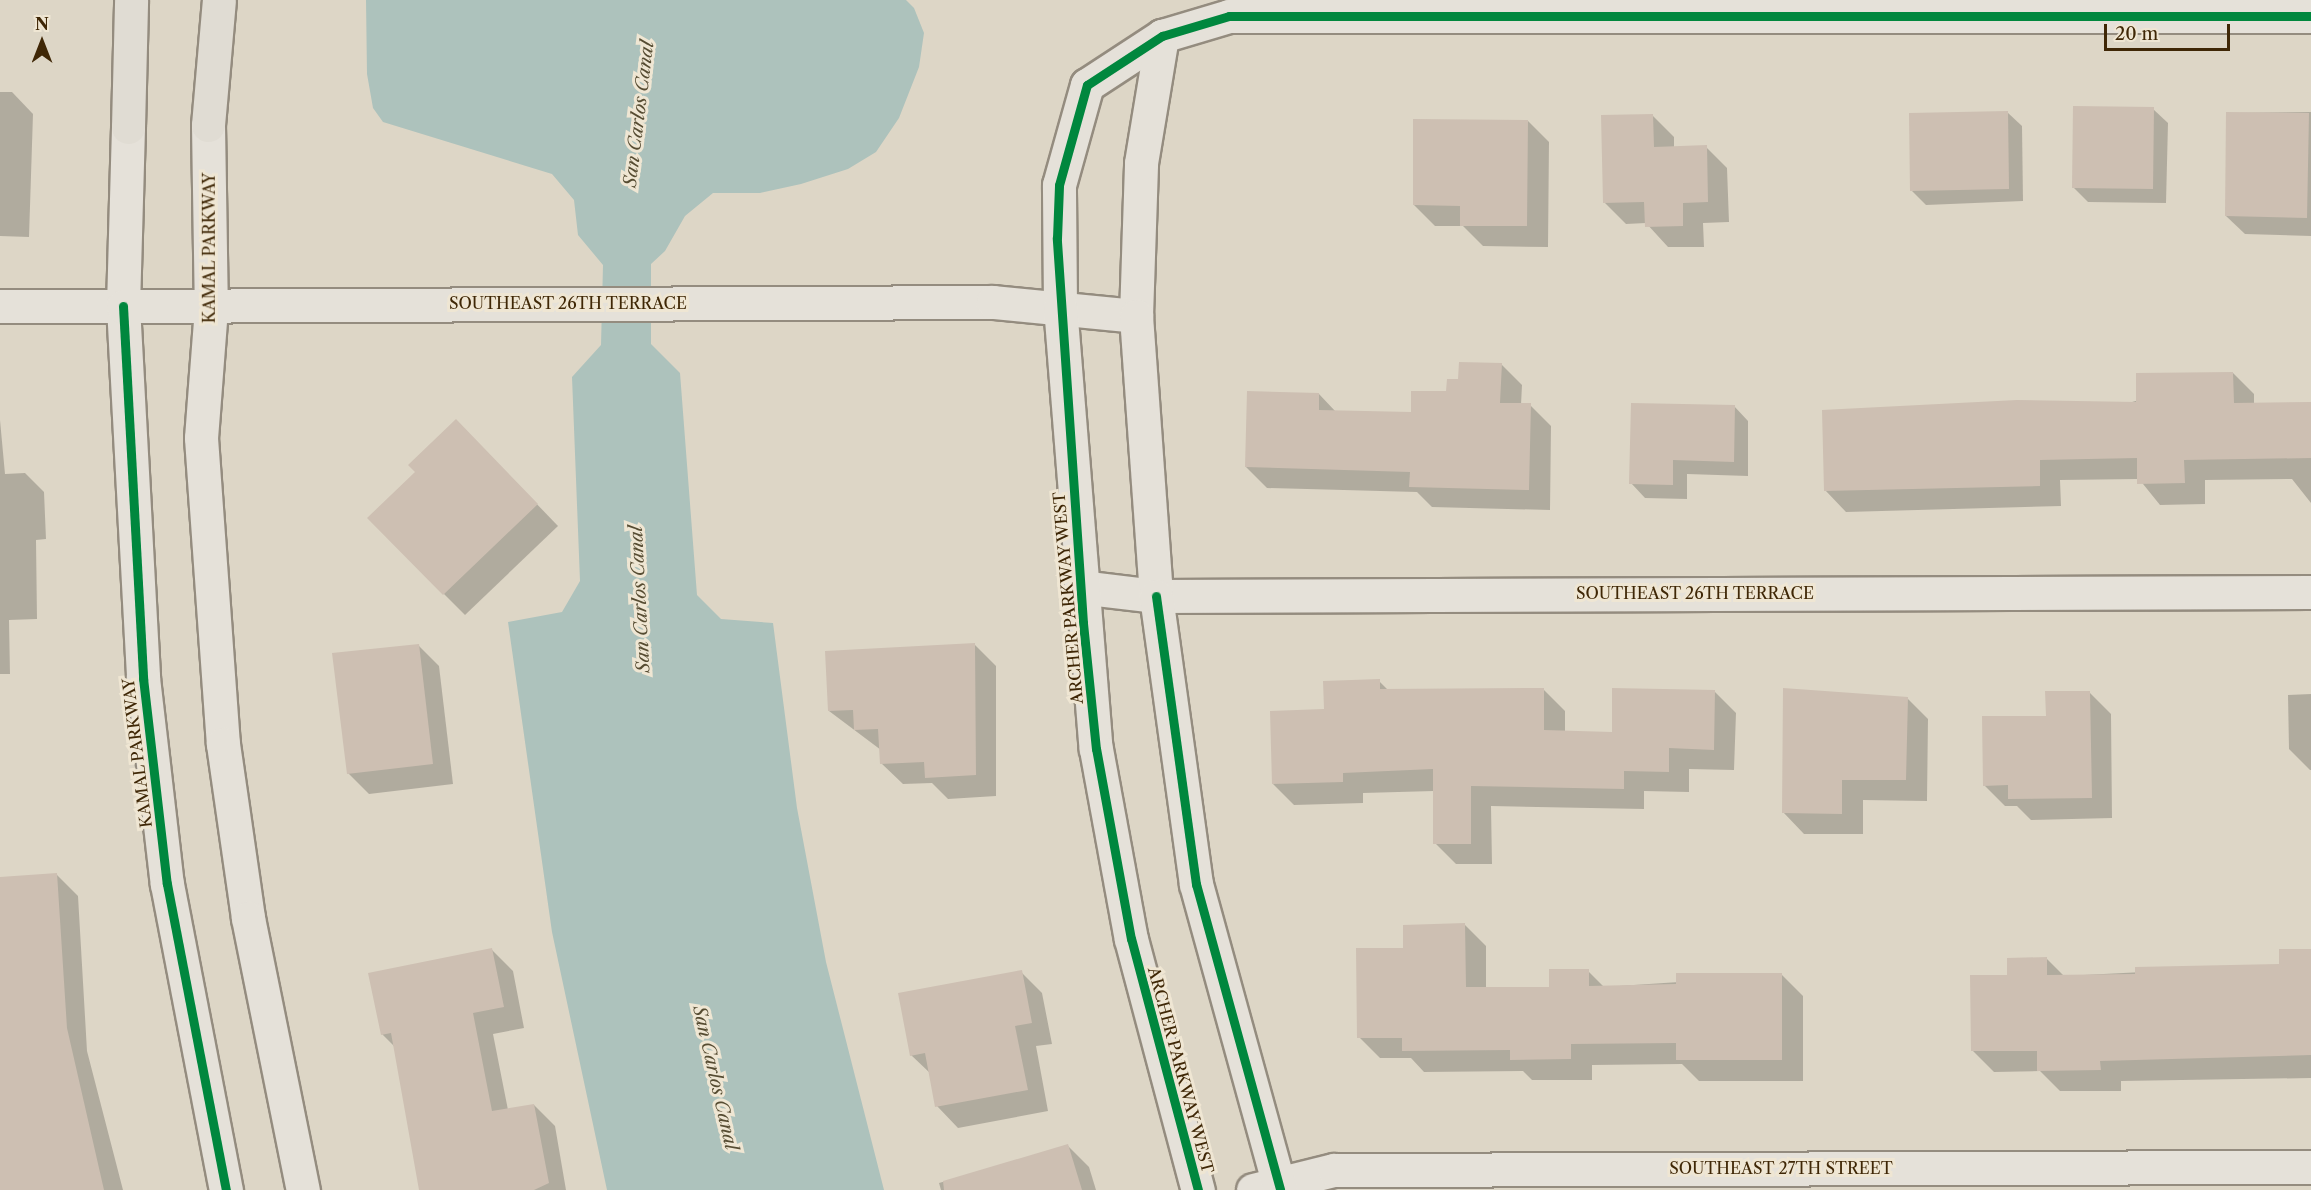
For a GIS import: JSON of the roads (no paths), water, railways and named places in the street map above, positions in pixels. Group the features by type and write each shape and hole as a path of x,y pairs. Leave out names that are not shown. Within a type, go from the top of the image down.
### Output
{"highway":[{"path":"128,127 130,0"},
{"path":"208,125 219,0"}],"street":[{"name":"ARCHER PARKWAY WEST","path":"1198,1190 1131,939 1096,749 1080,587 1060,306 1059,185 1073,123 1087,85 1162,36 1229,16 2311,16"},
{"path":"1162,36 1141,163 1136,316 1156,596 1196,884 1270,1187"},
{"name":"KAMAL PARKWAY","path":"208,125 211,308 201,438 223,744 248,918 303,1190"},
{"name":"KAMAL PARKWAY","path":"128,127 123,306 142,678 167,884 226,1190"},
{"name":"SOUTHEAST 26TH TERRACE","path":"0,306 211,308 651,303 1060,306 1136,316"},
{"name":"SOUTHEAST 26TH TERRACE","path":"1080,587 1156,596 2311,592"},
{"name":"SOUTHEAST 27TH STREET","path":"1270,1187 1334,1170 2311,1167"}],"water":[{"name":"San Carlos Canal","path":"366,0 906,0 914,8 924,33 919,67 899,118 876,152 848,169 801,184 760,193 713,193 685,216 665,251 651,264 651,344 680,373 697,595 721,619 773,623 797,808 826,962 884,1190 607,1190 552,932 508,622 562,612 580,581 572,377 601,345 603,265 578,235 574,200 552,174 383,122 373,108 367,74"}]}
